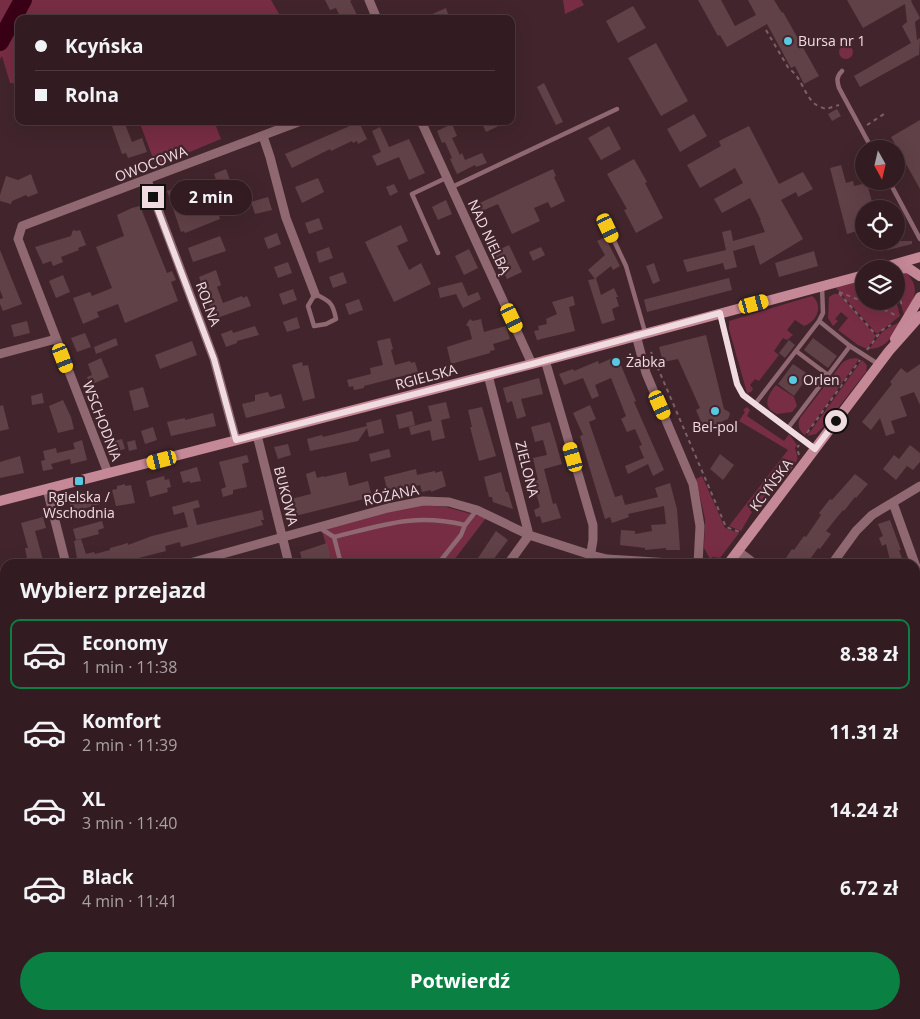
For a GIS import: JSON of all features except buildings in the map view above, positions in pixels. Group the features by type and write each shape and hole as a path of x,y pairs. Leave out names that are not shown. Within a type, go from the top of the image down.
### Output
{"street":[{"path":"370,0 376,15"},
{"name":"OWOCOWA","path":"18,239 22,226 291,125"},
{"name":"NAD NIELBĄ","path":"422,125 532,364"},
{"path":"263,136 286,218 315,294"},
{"name":"ROLNA","path":"147,180 214,359 236,440"},
{"name":"WSCHODNIA","path":"18,239 108,473"},
{"path":"905,261 920,257"},
{"path":"905,268 908,268 920,276"},
{"name":"RGIELSKA","path":"0,501 532,364 855,277"},
{"name":"KCYŃSKA","path":"732,559 879,365 920,297"},
{"name":"KCYŃSKA","path":"889,351 920,316"},
{"path":"641,334 646,373 693,484 700,526 698,559"},
{"path":"0,354 56,339"},
{"path":"545,360 593,525 590,559"},
{"name":"ZIELONA","path":"488,375 529,535"},
{"name":"BUKOWA","path":"257,435 289,559"},
{"path":"836,559 866,521 920,486"},
{"path":"47,489 65,559"},
{"name":"RÓŻANA","path":"212,559 282,537 388,508 423,501 449,502 477,510 529,535 588,559"},
{"path":"893,502 913,559"},
{"path":"512,559 529,535"},
{"path":"738,551 748,559"}],"lane":[{"path":"842,71 838,75 837,83 867,140"},
{"path":"450,188 617,109"},
{"path":"438,253 412,194 446,178"},
{"path":"894,190 920,239"},
{"path":"608,228 626,266 641,334"},
{"path":"755,404 819,321 823,313 822,285"},
{"path":"315,294 330,302 336,319 326,324 314,326 308,306 315,294"},
{"path":"720,313 740,391 815,449"},
{"path":"819,321 850,346 879,365"},
{"path":"788,428 850,346"},
{"path":"796,351 828,375"},
{"path":"442,559 461,535 465,524 477,510"},
{"path":"334,538 400,520 423,518 465,524"},
{"path":"320,528 334,538 340,559"}],"path":[{"path":"766,30 789,70 795,73 815,104 826,109 836,107 846,101"},
{"path":"861,129 884,114"},
{"path":"836,289 877,336"},
{"path":"839,292 887,311 901,319"},
{"path":"651,353 726,527 741,533"}],"shaded area":[{"path":"0,0 271,0 280,15 15,15 15,84 10,83 2,56 0,59"},
{"path":"563,0 581,0 584,5 565,14"},
{"path":"843,45 849,45 853,52 849,59 843,59 839,55 839,49"},
{"path":"141,125 216,125 221,139 156,166"},
{"path":"905,272 913,283 915,293 904,315 903,310 905,310"},
{"path":"855,282 855,309 836,288"},
{"path":"834,294 840,294 876,336 867,349 858,345 838,330 848,318 841,312 835,319 838,321 833,326 828,318 829,297"},
{"path":"812,296 818,304 815,317 809,324 804,326 795,320 787,330 793,335 787,340 783,338 774,351 779,355 759,381 755,379 750,385 753,389 747,393 729,329 729,321"},
{"path":"856,310 898,310 900,316 877,334"},
{"path":"901,321 885,344 869,349 883,331"},
{"path":"856,358 859,359 805,435 799,428 800,418 843,362"},
{"path":"862,360 867,365 866,372 825,425 816,434 807,436"},
{"path":"776,385 794,397 797,406 792,412 777,414 769,408 769,397"},
{"path":"747,407 750,410 747,416 784,441 789,434 797,445 795,448 797,460 784,479 750,510 752,512 741,531 729,526 788,450 739,421 745,412 743,410"},
{"path":"702,476 725,528 739,533 720,558 713,557 710,559 704,548 705,519 696,479"},
{"path":"422,505 446,507 486,518 455,559 330,559 322,531 395,510"}],"waterway":[{"path":"0,42 23,0"}],"place":[{"name":"Bursa nr 1","path":"788,41"},
{"name":"Żabka","path":"616,362"},
{"name":"Orlen","path":"793,380"},
{"name":"Bel-pol","path":"715,411"},
{"name":"Rgielska / Wschodnia","path":"79,481"}],"route":[{"path":"153,197 214,359 236,440 532,364 720,313 737,384 743,395 815,449 836,421"}]}
